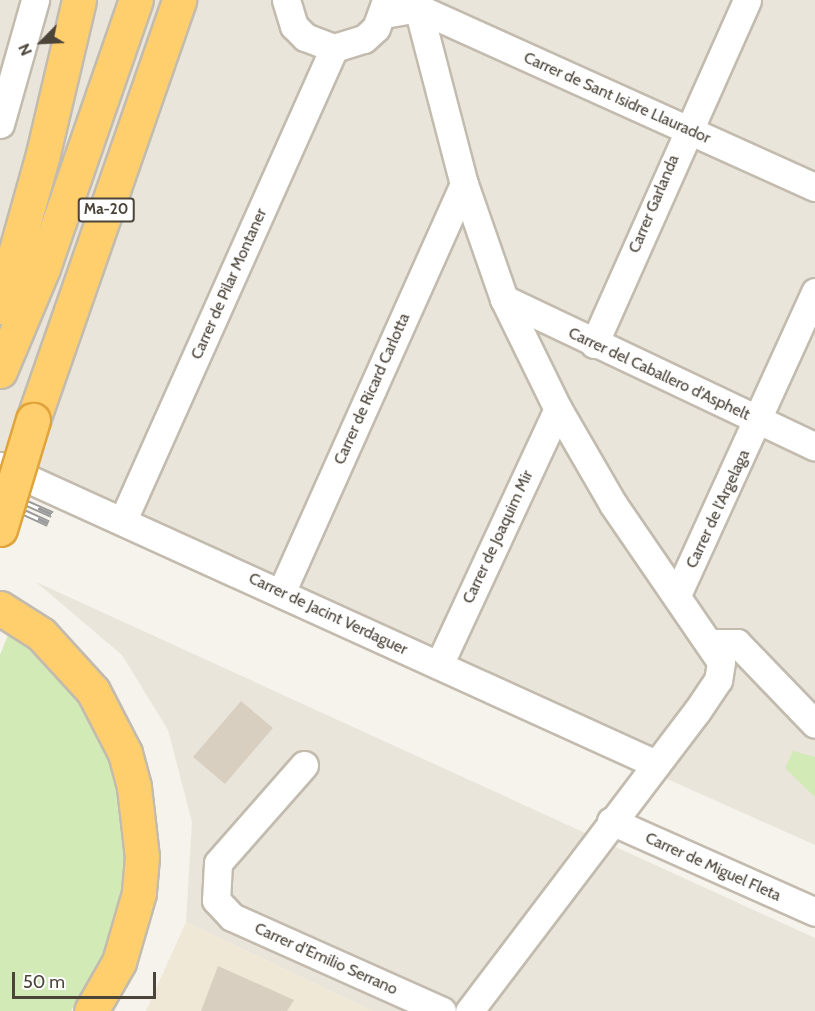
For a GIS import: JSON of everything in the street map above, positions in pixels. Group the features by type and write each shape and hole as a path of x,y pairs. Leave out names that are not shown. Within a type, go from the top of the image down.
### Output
{"highway":[{"path":"0,307 42,158 79,0"},
{"name":"Ma-20","path":"0,371 43,268 136,0"},
{"name":"Ma-20","path":"0,530 33,420 179,0"},
{"path":"0,608 50,642 93,691 125,753 134,787 141,822 139,893 119,962 91,1011"}],"street":[{"path":"286,0 294,26 305,37 334,48 364,39 385,7 417,4 464,184 504,299 558,409 613,504 721,662 718,680 469,1011"},
{"name":"Carrer Garlanda","path":"594,344 686,129 747,0"},
{"path":"0,124 32,1"},
{"name":"Carrer de Sant Isidre Llaurador","path":"417,4 815,187"},
{"name":"Carrer de Pilar Montaner","path":"123,520 334,48"},
{"name":"Carrer de Ricard Carlotta","path":"281,593 464,184"},
{"name":"Carrer de l'Argelaga","path":"677,595 760,421 815,292"},
{"name":"Carrer del Caballero d'Asphelt","path":"504,299 594,344 815,447"},
{"name":"Carrer de Joaquim Mir","path":"439,665 558,409"},
{"name":"Carrer de Jacint Verdaguer","path":"0,466 656,764"},
{"path":"709,643 737,643 815,724"},
{"name":"Carrer d'Emilio Serrano","path":"304,765 218,862 216,900 232,917 442,1011"},
{"name":"Carrer de Miguel Fleta","path":"611,821 815,912"}],"shaded area":[{"path":"0,0 815,0 815,845 0,481"},
{"path":"36,582 815,938 815,1011 372,1011 186,922 192,822 168,730 122,655"},
{"path":"186,922 372,1011 146,1011"}],"green space":[{"path":"10,630 74,688 111,756 128,834 126,888 114,937 71,1011 0,1011 0,655"},
{"path":"793,751 815,757 815,797 785,768"}],"building":[{"path":"241,701 273,728 225,784 193,757"},
{"path":"218,966 294,1000 287,1011 201,1011"}],"railway":[{"path":"0,491 52,514"},
{"path":"0,501 48,523"}]}
